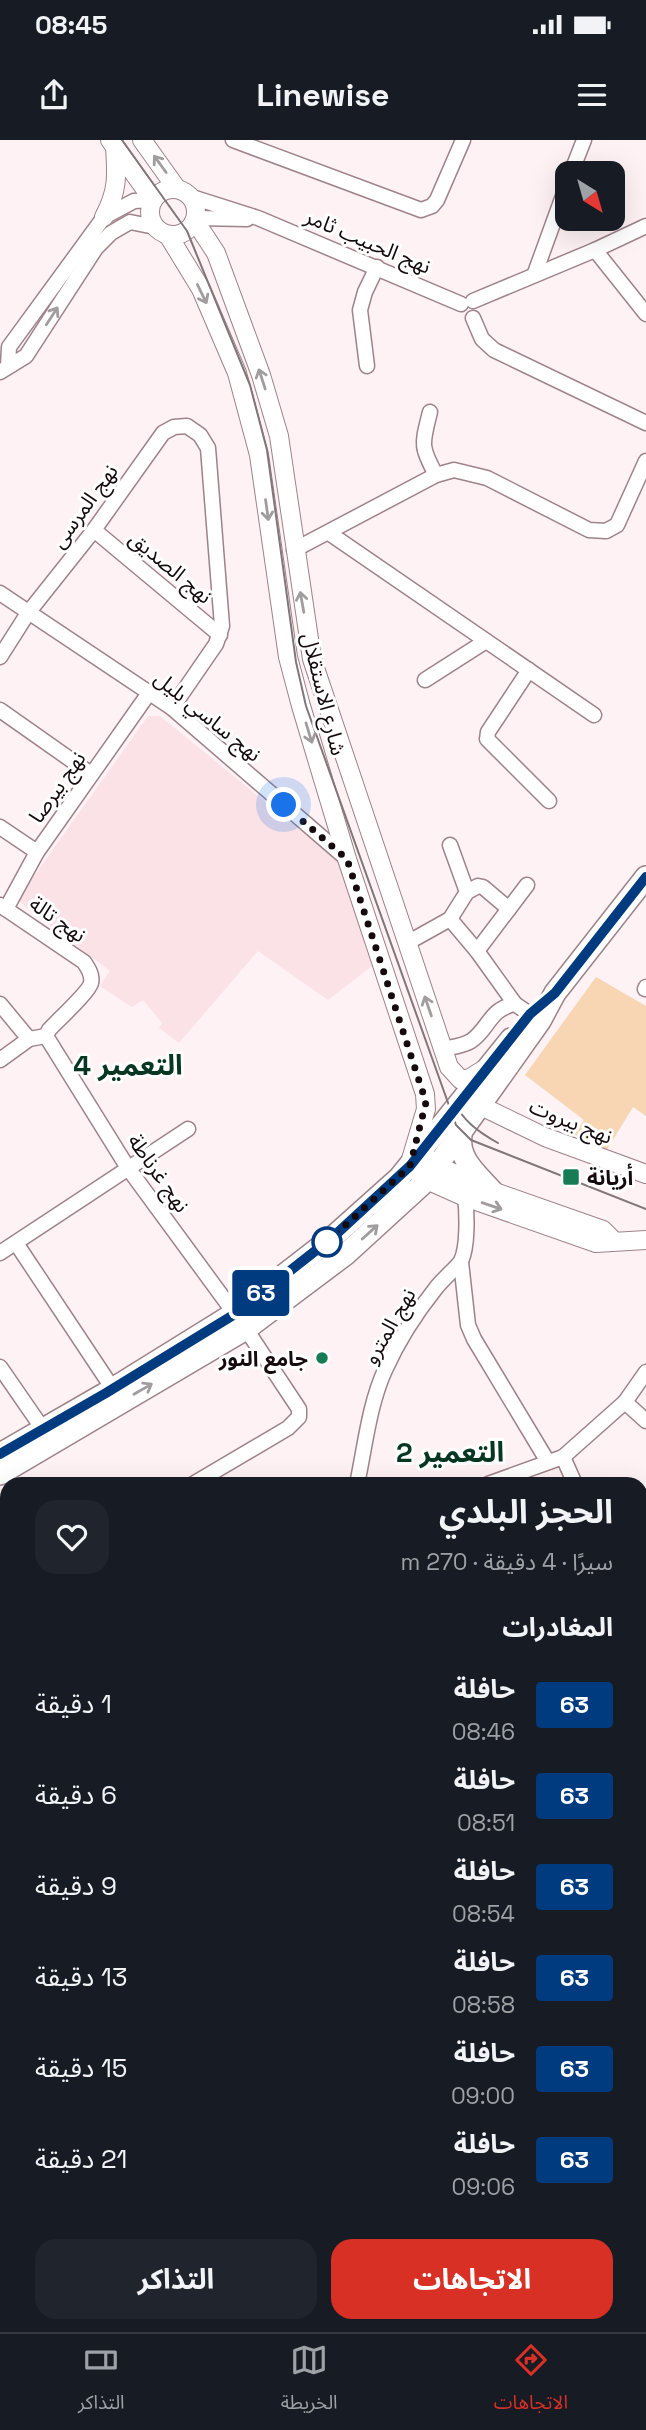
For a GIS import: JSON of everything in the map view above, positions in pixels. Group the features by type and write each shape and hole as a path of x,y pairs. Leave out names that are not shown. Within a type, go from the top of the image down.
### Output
{"main road":[{"path":"0,1474 113,1389 240,1321 333,1237 415,1159 492,1065 528,1013 555,993 646,877"},
{"path":"0,1454 48,1436 346,1254 433,1173 481,1105 528,1013"},
{"path":"461,1135 460,1148 467,1161 492,1191"}],"street":[{"path":"4,369 26,356 96,248 111,233 130,222 181,234 196,220 196,207 142,140"},
{"path":"233,140 421,210 432,206 437,200 463,140"},
{"path":"566,140 582,143 575,161"},
{"path":"112,144 153,200 150,214 161,231"},
{"path":"4,369 4,345 104,217 114,198 116,185 112,144"},
{"path":"104,217 134,201 153,200 165,190 185,193"},
{"name":"نهج الحبيب ثامر","path":"185,193 258,218 467,303"},
{"name":"نهج الحبيب ثامر","path":"196,220 258,218"},
{"path":"535,273 555,218"},
{"name":"شارع الاستقلال","path":"196,220 216,253 261,375 279,436 312,659 449,1067 461,1080 470,1078 492,1065"},
{"path":"646,226 467,303 460,311 463,316 473,318 482,339 494,350 646,423"},
{"name":"شارع الاستقلال","path":"161,231 201,289 237,373 249,413 259,455 288,656 347,859 425,1094 426,1109 415,1159"},
{"path":"595,250 646,314"},
{"path":"367,366 360,310 377,267"},
{"path":"4,345 26,356"},
{"path":"430,412 422,444 436,475"},
{"name":"نهج المرسى","path":"0,657 28,613 94,530 163,433 174,427 187,426 200,435 208,448 222,626 220,635"},
{"path":"294,550 436,475 454,470 488,478 589,530 606,531 617,525 646,461"},
{"name":"نهج الصديق","path":"94,530 220,635"},
{"path":"329,533 594,715"},
{"name":"نهج ساسي بليل","path":"0,593 172,708 347,859"},
{"path":"172,708 220,635"},
{"path":"425,680 486,641"},
{"path":"529,670 488,732 487,738 549,801"},
{"name":"نهج بيرصا","path":"3,907 37,852 149,693"},
{"path":"0,710 91,774"},
{"path":"0,827 37,852"},
{"path":"450,845 467,892"},
{"path":"477,951 527,885"},
{"path":"407,943 450,919 467,892 478,886 483,887 509,909"},
{"name":"نهج تالة","path":"3,907 84,962 90,970 92,982 86,991 48,1030 46,1036"},
{"path":"450,919 528,1013"},
{"path":"0,1004 29,1039"},
{"path":"443,1049 470,1042 504,1006 528,1013"},
{"path":"0,1060 29,1039 46,1036"},
{"name":"نهج غرناطة","path":"46,1036 128,1168 240,1321 299,1409 299,1417 288,1428 205,1477"},
{"name":"نهج بيروت","path":"481,1105 545,1137 646,1174"},
{"path":"0,1253 188,1129"},
{"path":"415,1159 465,1198 596,1243 646,1240"},
{"path":"433,1173 603,1230 614,1241"},
{"path":"465,1198 467,1229 461,1262 468,1325 479,1349 548,1462"},
{"path":"16,1243 113,1389"},
{"name":"نهج المترو","path":"358,1477 376,1394 384,1370 429,1296 461,1262"},
{"path":"0,1367 48,1436"},
{"path":"507,1477 563,1457 625,1402 646,1372"},
{"path":"625,1402 646,1420"},
{"path":"563,1457 572,1477"}],"shaded area":[{"path":"148,716 160,716 340,863 372,966 328,1000 258,951 179,1043 159,1028 162,1023 143,1000 132,1007 100,986 110,971 17,900"},
{"path":"596,977 646,1006 646,1116 633,1107 606,1151 574,1134 584,1120 525,1075"}],"tram line":[{"path":"122,140 187,231 250,385 267,450 296,662 306,706 456,1125 471,1140 646,1209"},
{"path":"454,1100 466,1120 498,1143"}],"bus line":[{"name":"63","path":"0,1454 235,1314 333,1237 410,1166 530,1014 555,993 646,877"}],"place":[{"name":"أريانة","path":"571,1177"},
{"name":"جامع النور","path":"322,1358"}],"district":[{"name":"التعمير 4","path":"128,1065"},
{"name":"التعمير 2","path":"450,1452"}],"route":[{"path":"284,805 347,859 426,1102 410,1166 327,1242"}]}
